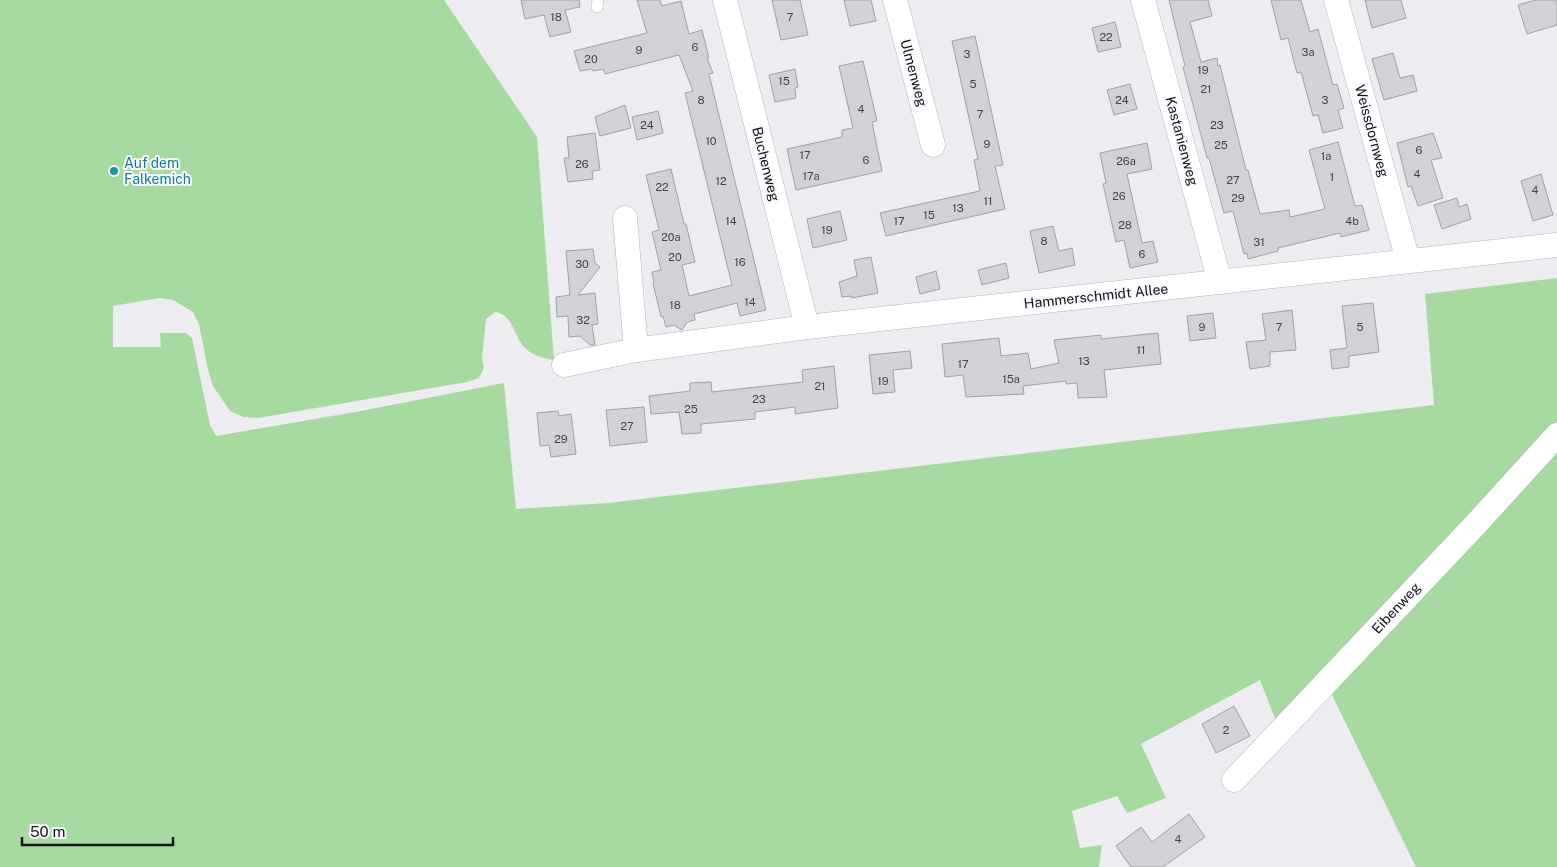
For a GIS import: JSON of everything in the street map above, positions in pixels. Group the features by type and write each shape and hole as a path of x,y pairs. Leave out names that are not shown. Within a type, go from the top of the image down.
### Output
{"street":[{"name":"Buchenweg","path":"725,0 807,328"},
{"name":"Ulmenweg","path":"895,0 933,145"},
{"name":"Kastanienweg","path":"1143,0 1220,282"},
{"name":"Weissdornweg","path":"1336,0 1408,261"},
{"path":"625,218 636,350"},
{"name":"Hammerschmidt Allee","path":"564,365 636,350 807,328 1557,245"},
{"name":"Eibenweg","path":"1234,780 1477,523 1557,435"}],"green space":[{"path":"0,0 444,0 537,137 554,360 528,351 521,343 506,317 495,312 486,319 482,358 484,368 479,378 467,382 258,418 243,417 230,411 213,386 199,324 193,312 173,300 159,298 113,306 113,347 161,347 160,333 186,333 192,338 210,425 216,436 361,411 504,383 516,509 608,503 1434,405 1425,294 1557,278 1557,425 1279,729 1260,680 1141,744 1166,798 1127,813 1117,796 1072,811 1080,848 1102,845 1099,867 0,867"},
{"path":"1557,441 1557,867 1416,867 1329,689"}],"building":[{"path":"521,0 579,0 580,7 565,10 571,32 550,37 544,15 525,19"},
{"path":"637,0 660,0 662,6 681,1 689,34 702,30 709,58 707,58 713,73 709,74 766,310 740,316 737,303 694,314 695,320 687,322 682,330 674,325 666,327 663,316 661,317 652,272 661,270 652,232 659,230 646,175 671,169 695,262 682,265 689,296 732,285 685,93 693,91 679,55 605,74 603,69 580,71 574,51 647,33"},
{"path":"772,0 800,0 808,35 781,40"},
{"path":"844,0 871,0 876,21 850,26"},
{"path":"1169,0 1208,0 1212,16 1190,22 1201,62 1217,58 1218,66 1220,65 1246,170 1248,170 1260,214 1289,210 1290,217 1325,209 1309,150 1338,142 1355,206 1362,205 1369,230 1341,237 1340,233 1278,248 1278,251 1248,259 1247,253 1244,254 1233,211 1224,213 1209,158 1207,158 1183,67 1185,66"},
{"path":"1271,0 1301,0 1310,32 1318,29 1333,85 1337,84 1344,108 1338,110 1343,128 1323,133 1318,115 1313,116 1301,72 1297,73 1288,38 1281,40"},
{"path":"1365,0 1401,0 1406,18 1372,28"},
{"path":"1536,0 1557,0 1557,25 1527,34 1518,5"},
{"path":"1115,22 1121,47 1098,52 1092,28"},
{"path":"975,36 1003,165 995,166 1005,209 886,236 880,213 980,191 974,160 978,159 952,41"},
{"path":"1393,53 1400,78 1413,75 1417,91 1384,100 1372,59"},
{"path":"863,61 877,121 872,122 882,171 796,190 787,149 842,137 842,130 853,128 839,66"},
{"path":"795,69 798,87 795,88 796,98 775,102 769,75"},
{"path":"1130,84 1137,109 1114,115 1107,90"},
{"path":"625,105 631,128 600,136 595,117"},
{"path":"658,111 663,133 637,140 632,117"},
{"path":"595,133 600,170 592,171 593,179 568,182 564,158 569,158 567,137"},
{"path":"1433,133 1442,158 1431,160 1443,198 1418,206 1411,186 1408,187 1397,143"},
{"path":"1147,143 1152,169 1127,174 1142,243 1153,241 1158,262 1130,268 1124,240 1116,242 1103,184 1106,183 1100,153"},
{"path":"1541,174 1553,215 1533,221 1521,181"},
{"path":"1457,198 1459,207 1467,204 1471,219 1442,229 1434,205"},
{"path":"840,211 847,240 813,248 807,219"},
{"path":"1053,226 1059,251 1072,248 1075,265 1039,273 1030,231"},
{"path":"593,249 595,263 600,267 578,295 595,293 598,324 592,325 595,345 590,345 580,336 569,337 568,316 557,317 556,297 570,295 566,251"},
{"path":"871,257 878,293 852,298 851,296 842,297 839,282 857,276 854,260"},
{"path":"1006,263 1009,278 982,285 978,270"},
{"path":"936,271 940,289 920,294 916,277"},
{"path":"1373,303 1379,352 1349,356 1349,367 1332,369 1330,350 1347,348 1342,306"},
{"path":"1292,310 1296,350 1270,352 1270,366 1250,369 1246,342 1266,340 1262,314"},
{"path":"1213,313 1216,338 1190,341 1187,316"},
{"path":"1158,333 1161,364 1104,370 1107,397 1078,398 1077,383 1066,384 1066,381 1023,386 1024,394 966,397 963,375 945,377 942,344 999,338 1001,356 1028,353 1031,369 1059,363 1054,340 1101,335 1101,339"},
{"path":"910,351 912,368 893,370 895,392 873,394 869,355"},
{"path":"834,366 838,408 795,414 795,407 755,412 755,419 701,424 701,433 682,434 679,412 651,414 649,396 690,391 690,383 711,382 712,392 803,382 802,370"},
{"path":"644,407 647,442 610,446 606,410"},
{"path":"558,411 559,416 571,414 576,454 551,457 549,445 540,446 537,413"},
{"path":"1234,706 1250,736 1216,753 1202,724"},
{"path":"1189,814 1205,837 1163,867 1131,867 1116,846 1141,827 1152,842"}],"place":[{"name":"Auf dem Falkemich","path":"114,171"}]}
